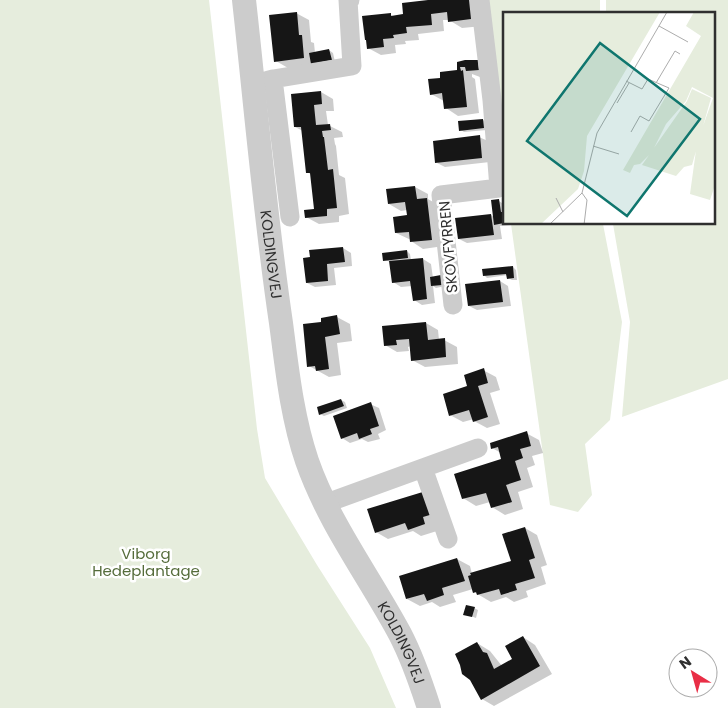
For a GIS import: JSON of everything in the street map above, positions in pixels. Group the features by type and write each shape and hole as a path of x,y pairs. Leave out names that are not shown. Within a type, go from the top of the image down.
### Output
{"street":[{"name":"KOLDINGVEJ","path":"244,0 263,81 272,264 288,376 298,429 307,460 324,504 400,635 420,679 429,708"},
{"path":"290,217 263,81 352,66 348,0 350,0"},
{"name":"SKOVFYRREN","path":"453,305 441,195 499,188 492,100 480,0"},
{"path":"324,504 478,448"},
{"path":"424,468 448,539"}],"green space":[{"name":"Viborg Hedeplantage","path":"0,0 209,0 257,429 265,478 370,648 396,708 0,708"},
{"path":"485,0 600,0 600,12 503,12 503,156"},
{"path":"606,0 728,0 728,379 622,417 630,322 613,225 716,225 716,12 606,12"},
{"path":"511,225 603,225 622,322 610,420 585,444 592,495 578,512 550,505"}],"building":[{"path":"428,0 469,0 471,19 448,22 447,12 431,14 432,25 406,27 407,33 393,35 394,38 383,39 384,47 367,49 362,16 391,13 391,16 403,14 402,3"},
{"path":"297,12 304,58 274,62 269,15"},
{"path":"329,49 332,60 311,64 309,53"},
{"path":"478,60 479,70 466,71 465,67 460,67 461,71 463,70 467,107 444,109 442,93 430,95 428,79 440,78 440,72 457,70 457,62"},
{"path":"321,91 322,104 314,105 316,125 330,124 331,130 322,131 328,170 333,169 337,208 327,209 327,216 305,218 304,210 314,209 310,173 306,173 301,127 294,127 291,94"},
{"path":"483,119 484,128 459,131 458,121"},
{"path":"480,135 482,158 435,163 433,141"},
{"path":"415,186 417,199 427,198 432,240 410,242 409,232 395,233 393,217 407,215 405,202 388,204 386,189"},
{"path":"499,199 501,212 503,212 503,223 494,225 491,200"},
{"path":"491,214 494,235 458,239 455,218"},
{"path":"343,247 345,262 327,264 328,281 306,283 303,258 310,257 309,250"},
{"path":"407,250 408,258 383,261 382,253"},
{"path":"423,258 427,299 413,301 410,281 392,283 389,261"},
{"path":"513,266 514,278 507,279 506,274 483,276 482,269"},
{"path":"441,275 442,285 431,286 430,277"},
{"path":"500,280 503,302 468,306 465,284"},
{"path":"337,315 340,334 325,337 329,369 316,371 315,366 307,367 303,324 321,322 321,318"},
{"path":"426,322 428,340 445,338 446,357 411,361 409,339 396,340 397,345 384,346 382,326"},
{"path":"484,368 488,383 478,386 488,417 473,422 469,410 449,416 443,394 467,386 464,375"},
{"path":"341,399 344,406 319,415 317,407"},
{"path":"371,402 379,426 370,429 372,434 359,439 357,433 341,439 333,416"},
{"path":"527,431 531,446 520,449 523,458 515,461 521,480 506,485 512,502 491,508 486,493 462,499 454,474 501,459 498,447 491,449 490,443"},
{"path":"426,491 433,514 423,517 425,524 408,530 405,523 375,533 367,509"},
{"path":"525,527 535,558 529,560 535,578 515,584 517,590 501,595 499,589 477,595 476,592 473,593 468,576 471,575 470,573 511,561 502,534"},
{"path":"457,558 465,581 442,588 444,595 427,601 424,594 406,599 399,576"},
{"path":"466,605 475,607 472,617 463,615"},
{"path":"523,636 540,666 481,700 470,680 462,674 455,654 477,642 483,652 487,653 494,669 512,659 505,646"}]}
